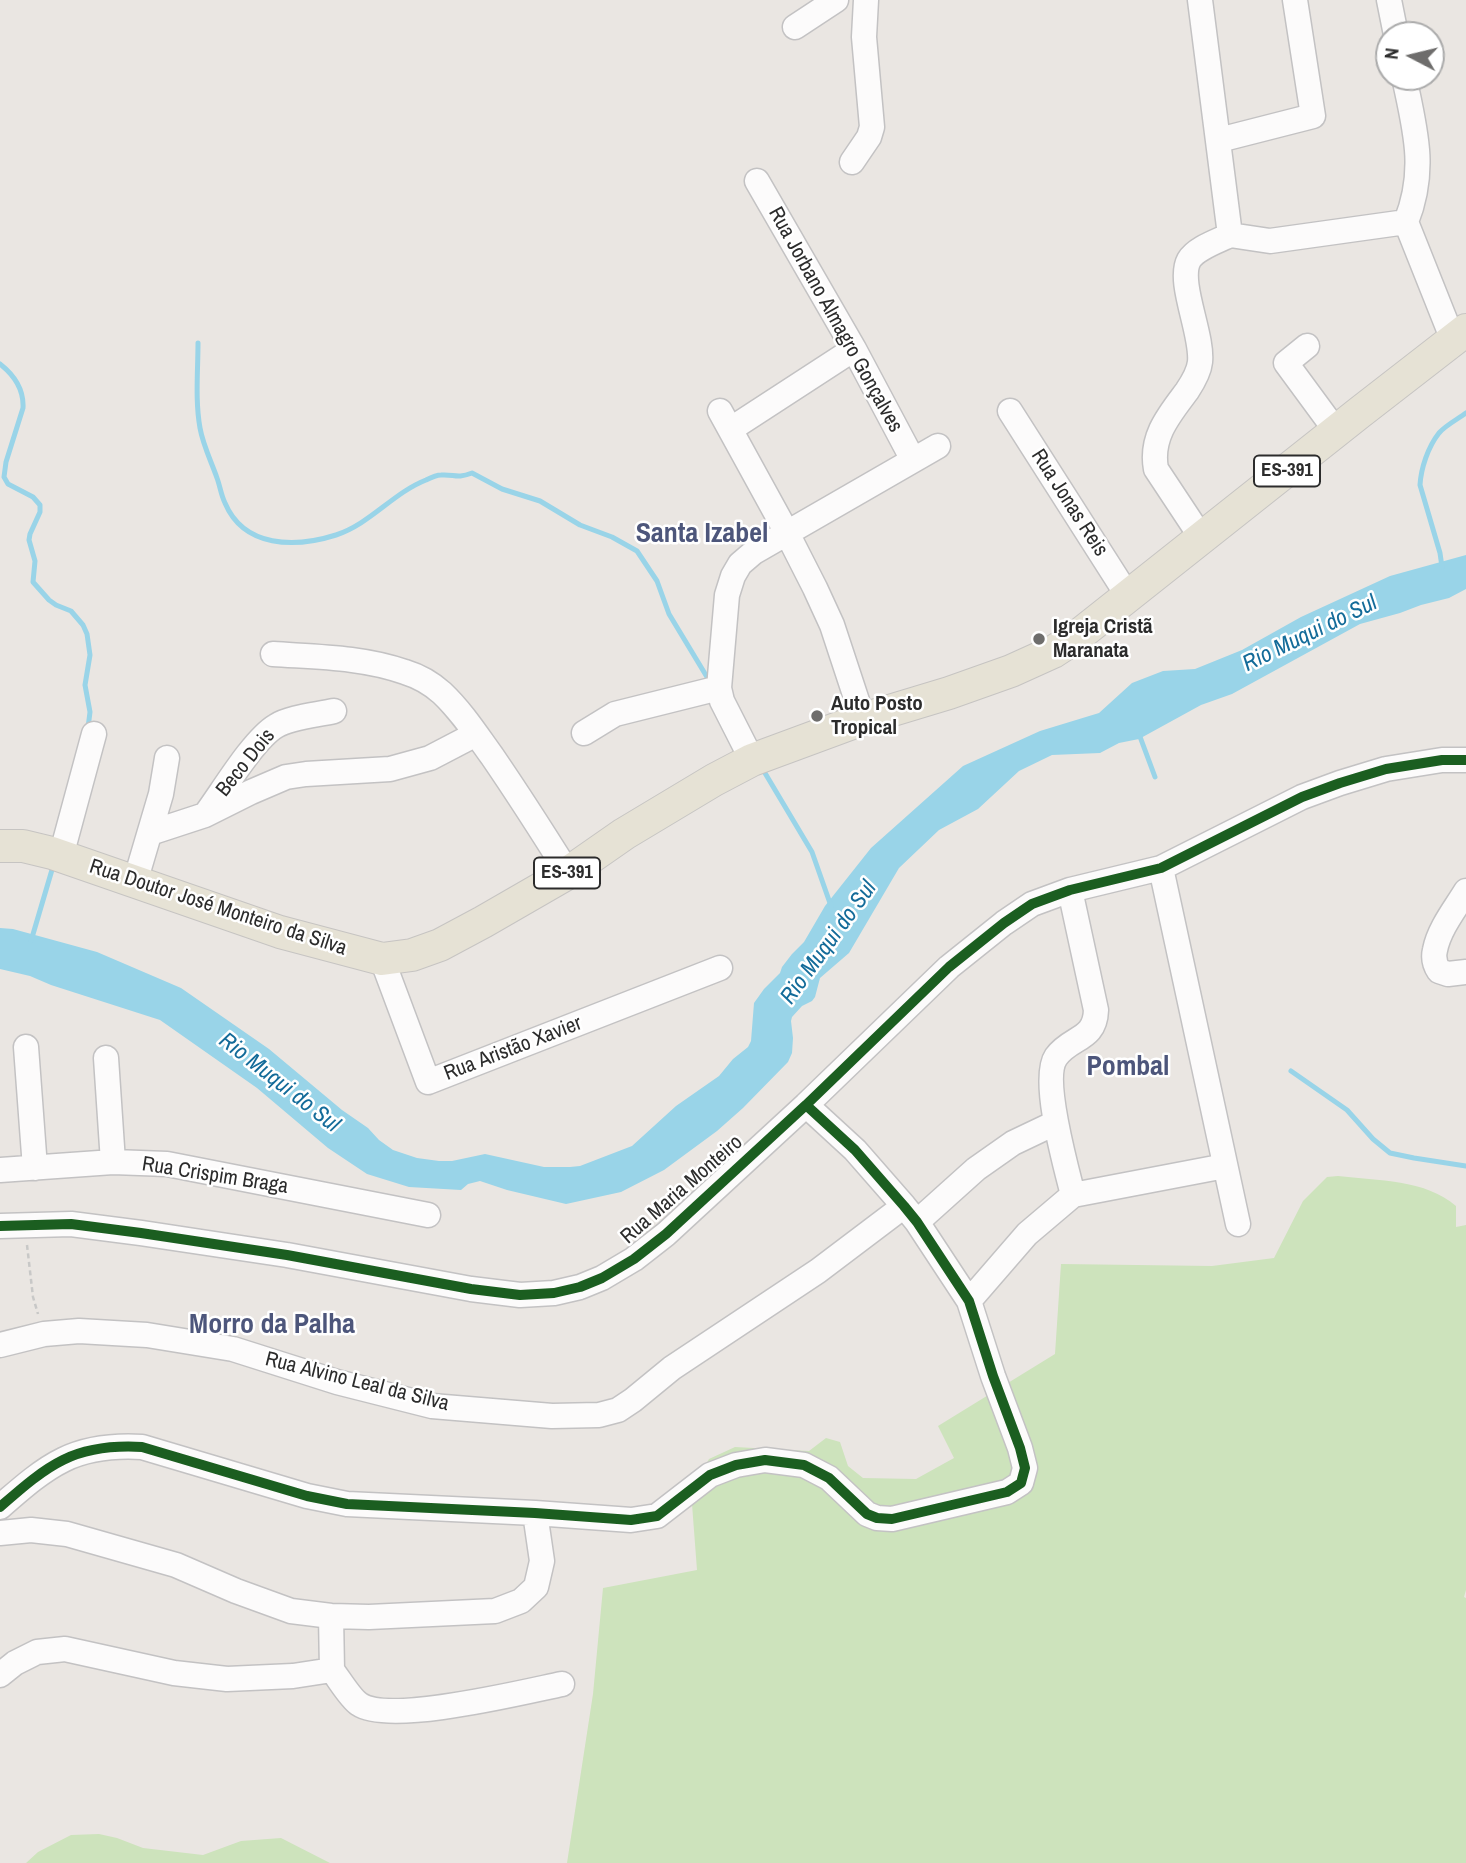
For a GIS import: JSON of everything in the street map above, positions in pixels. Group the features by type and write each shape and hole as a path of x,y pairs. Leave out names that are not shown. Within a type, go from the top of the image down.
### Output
{"main road":[{"name":"ES-391","path":"1118,603 1460,335"},
{"name":"Rua Doutor José Monteiro da Silva","path":"0,846 23,846 61,856 280,932 382,960 412,955 440,945 484,922 568,873 624,834 752,760 863,719 1011,671 1053,652 1118,603"}],"street":[{"path":"794,27 836,0"},
{"path":"852,162 869,137 872,127 864,37 866,0"},
{"path":"1200,0 1230,235"},
{"path":"1219,140 1313,116 1295,0"},
{"path":"1389,0 1393,21"},
{"path":"1407,91 1418,149 1418,180 1406,222 1460,335"},
{"name":"Rua Jorbano Almagro Gonçalves","path":"757,181 854,349 912,460"},
{"path":"1201,537 1156,469 1154,459 1158,436 1198,373 1200,362 1197,331 1185,282 1189,260 1197,252 1230,235 1257,240 1278,240 1406,222"},
{"path":"1307,346 1286,363 1336,431"},
{"path":"854,349 726,420 787,533 832,625 863,719"},
{"name":"Rua Jonas Reis","path":"1010,411 1118,603"},
{"path":"752,760 722,701 719,688 727,595 740,564 754,552 938,446"},
{"path":"273,654 348,659 376,664 406,672 440,692 477,734 568,873"},
{"path":"584,733 614,714 719,688"},
{"name":"Beco Dois","path":"205,815 264,735 283,722 334,711"},
{"path":"61,856 94,733"},
{"path":"150,833 205,815 286,777 390,769 430,758 477,734"},
{"path":"135,882 161,794 167,758"},
{"name":"Rua Maria Monteiro","path":"12,1225 71,1224 94,1227 287,1255 471,1289 520,1295 554,1293 580,1287 602,1278 634,1259 666,1234 806,1105 949,967 1003,923 1032,904 1070,890 1169,864 1302,797 1340,783 1386,769 1442,760 1466,760"},
{"path":"1169,864 1224,1166 1238,1224"},
{"path":"1070,890 1096,1010 1096,1022 1091,1030 1064,1049 1051,1068 1055,1123 1073,1195"},
{"path":"1466,891 1434,951 1435,964 1439,971 1448,975 1466,972"},
{"name":"Rua Aristão Xavier","path":"382,960 428,1082 720,968"},
{"path":"26,1047 35,1168"},
{"path":"106,1058 113,1162"},
{"path":"0,1507 39,1473 65,1458 116,1445 142,1447 307,1496 347,1504 631,1520 657,1517 710,1475 736,1465 765,1460 804,1465 829,1478 867,1514 877,1518 892,1519 1007,1492 1021,1483 1025,1468 969,1301 910,1214 855,1150 806,1105"},
{"name":"Rua Alvino Leal da Silva","path":"0,1345 44,1334 79,1331 146,1335 233,1349 337,1382 432,1406 552,1416 599,1415 618,1410 672,1368 910,1214 1013,1143 1055,1123"},
{"name":"Rua Crispim Braga","path":"0,1170 113,1162 167,1164 428,1215"},
{"path":"969,1301 1027,1234 1073,1195 1224,1166"},
{"path":"0,1533 32,1530 67,1534 176,1565 290,1611 369,1617 495,1611 521,1601 536,1587 542,1561 535,1513"},
{"path":"331,1616 332,1670 358,1704 369,1708 399,1712 457,1705 562,1684"},
{"path":"0,1675 15,1662 37,1652 65,1649 174,1673 227,1679 293,1676 332,1670"}],"path":[{"path":"12,1225 44,1334"}],"green space":[{"path":"1327,1177 1400,1183 1430,1191 1456,1206 1456,1227 1466,1225 1466,1863 567,1863 593,1694 603,1588 697,1570 691,1491 709,1459 735,1447 809,1451 826,1438 840,1442 848,1466 863,1478 916,1479 954,1458 938,1426 1055,1354 1061,1264 1212,1266 1274,1258 1303,1201"},
{"path":"99,1834 143,1848 203,1855 241,1841 281,1838 330,1863 26,1863 38,1852 71,1835"}],"water":[{"name":"Rio Muqui do Sul","path":"1466,555 1466,589 1449,598 1360,624 1232,694 1201,705 1139,739 1119,743 1100,753 1052,755 1019,771 978,809 939,830 899,868 849,953 820,978 815,997 792,1017 792,1053 788,1062 717,1131 664,1170 621,1192 566,1204 480,1181 468,1184 461,1190 409,1187 367,1174 328,1148 257,1088 160,1020 30,976 0,969 0,928 13,929 97,952 181,988 269,1049 393,1150 417,1158 439,1161 485,1154 544,1167 580,1166 632,1146 676,1106 719,1076 733,1059 748,1047 751,1041 754,1003 804,942 825,906 871,848 963,766 1040,731 1099,713 1132,683 1163,671 1195,669 1242,650 1301,617 1390,576"}],"waterway":[{"path":"198,343 197,396 201,434 225,503 245,529 272,541 304,542 320,539 360,524 429,478 472,473 502,489 540,501 580,525 612,537 637,551 657,581 669,614 710,682"},
{"path":"0,364 17,383 23,401 4,477 8,484 33,497 40,505 29,540 35,561 33,582 49,600 71,611 87,634 90,655 85,685 90,712 88,728"},
{"path":"1442,567 1420,485 1421,478 1426,458 1439,433 1466,413"},
{"path":"1139,734 1155,777"},
{"name":"Rio Muqui do Sul","path":"762,768 812,852 831,906"},
{"path":"31,941 54,863"},
{"path":"1291,1071 1347,1110 1373,1139 1390,1153 1466,1166"}],"cycle path":[{"path":"0,1226 71,1224 141,1233 520,1295 554,1293 580,1287 602,1278 634,1259 666,1234 806,1105 949,967 1032,904 1070,890 1161,868 1302,797 1340,783 1386,769 1442,760 1466,760"},
{"path":"0,1507 33,1479 64,1460 80,1453 118,1447 142,1447 307,1496 347,1504 631,1520 657,1516 710,1475 736,1465 765,1460 804,1465 829,1478 867,1514 877,1518 892,1519 1007,1492 1021,1483 1025,1468 969,1301 904,1206 855,1150 806,1105"}],"place":[{"name":"Igreja Cristã Maranata","path":"1039,639"},
{"name":"Auto Posto Tropical","path":"817,716"}],"district":[{"name":"Santa Izabel","path":"702,534"},
{"name":"Pombal","path":"1128,1067"},
{"name":"Morro da Palha","path":"272,1325"}]}
